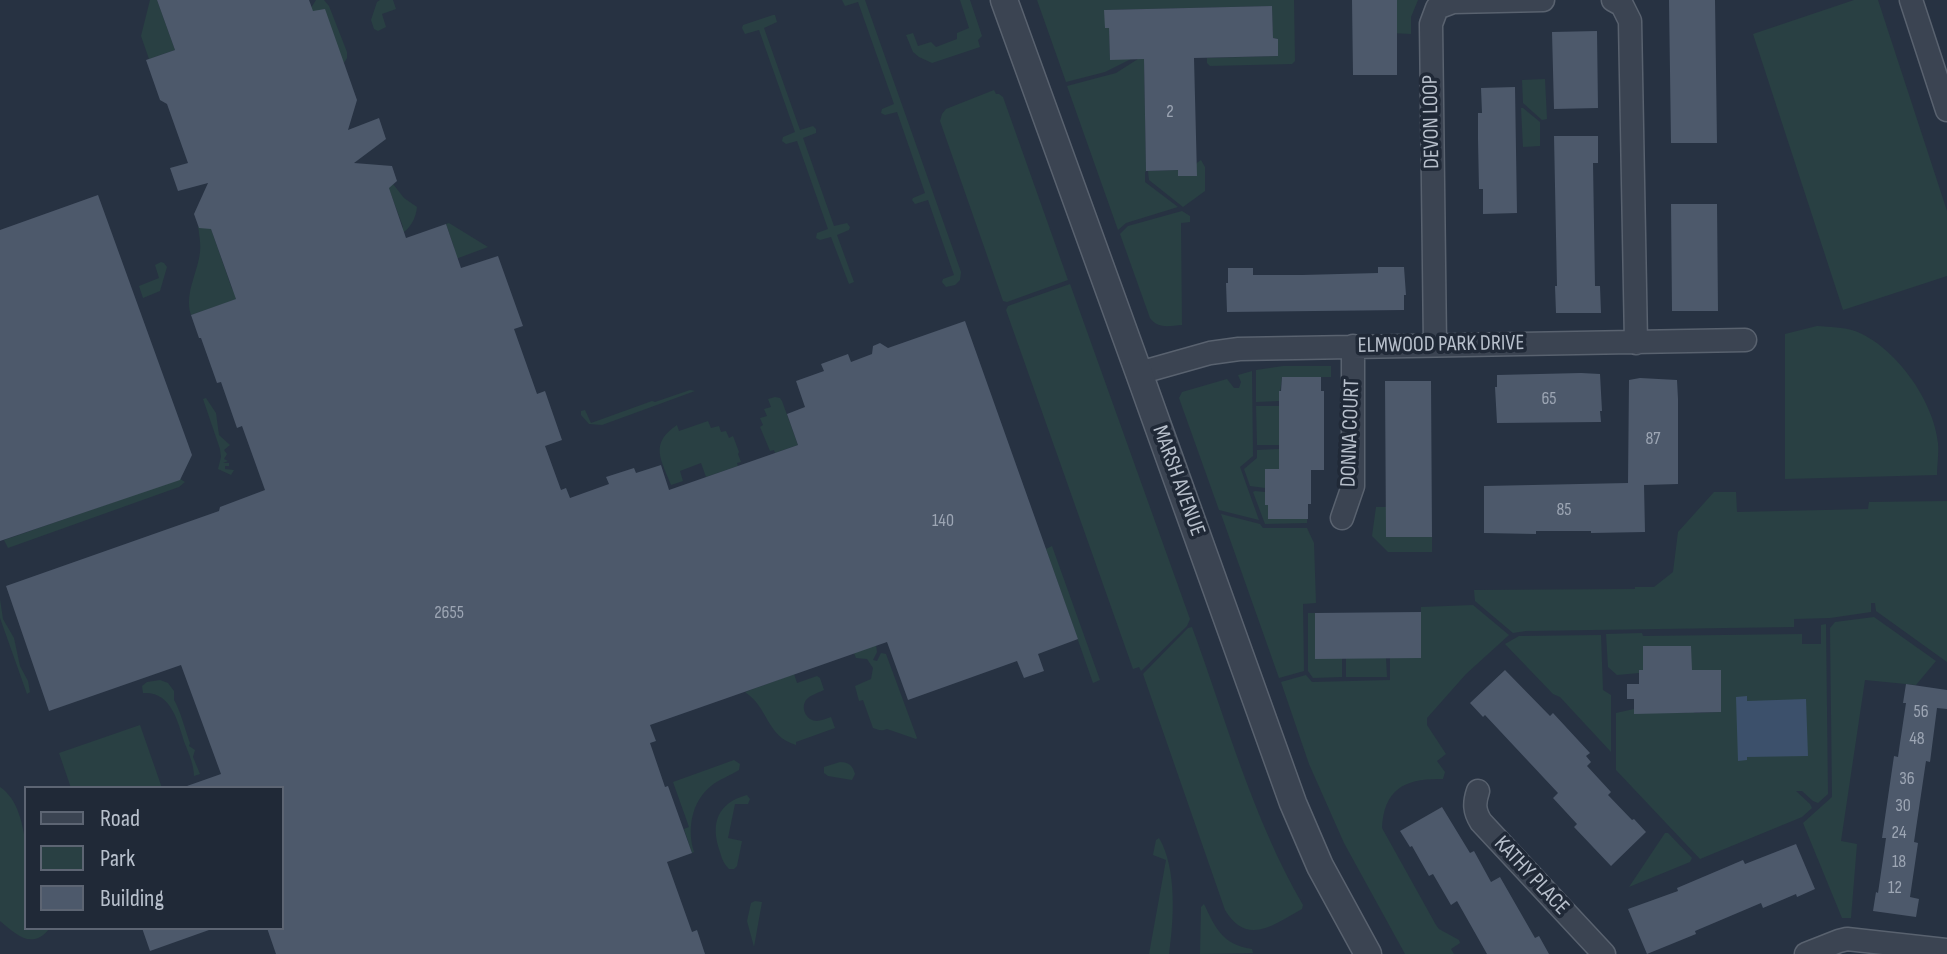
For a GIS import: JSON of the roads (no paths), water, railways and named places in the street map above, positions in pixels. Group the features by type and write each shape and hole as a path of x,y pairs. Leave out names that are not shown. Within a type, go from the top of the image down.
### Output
{"street":[{"name":"MARSH AVENUE","path":"1004,0 1293,803 1320,866 1368,954"},
{"name":"DEVON LOOP","path":"1435,345 1433,16 1437,8 1453,2 1543,0"},
{"path":"1613,0 1622,5 1630,21 1636,343"},
{"path":"1911,0 1947,110"},
{"name":"ELMWOOD PARK DRIVE","path":"1139,373 1210,353 1239,349 1745,340"},
{"name":"DONNA COURT","path":"1342,518 1353,486 1353,346"},
{"name":"KATHY PLACE","path":"1478,791 1475,809 1481,822 1604,954"},
{"path":"1806,954 1847,939 1947,950"}],"water":[{"path":"1747,696 1747,701 1806,699 1808,756 1747,757 1747,760 1738,761 1736,697"}]}
